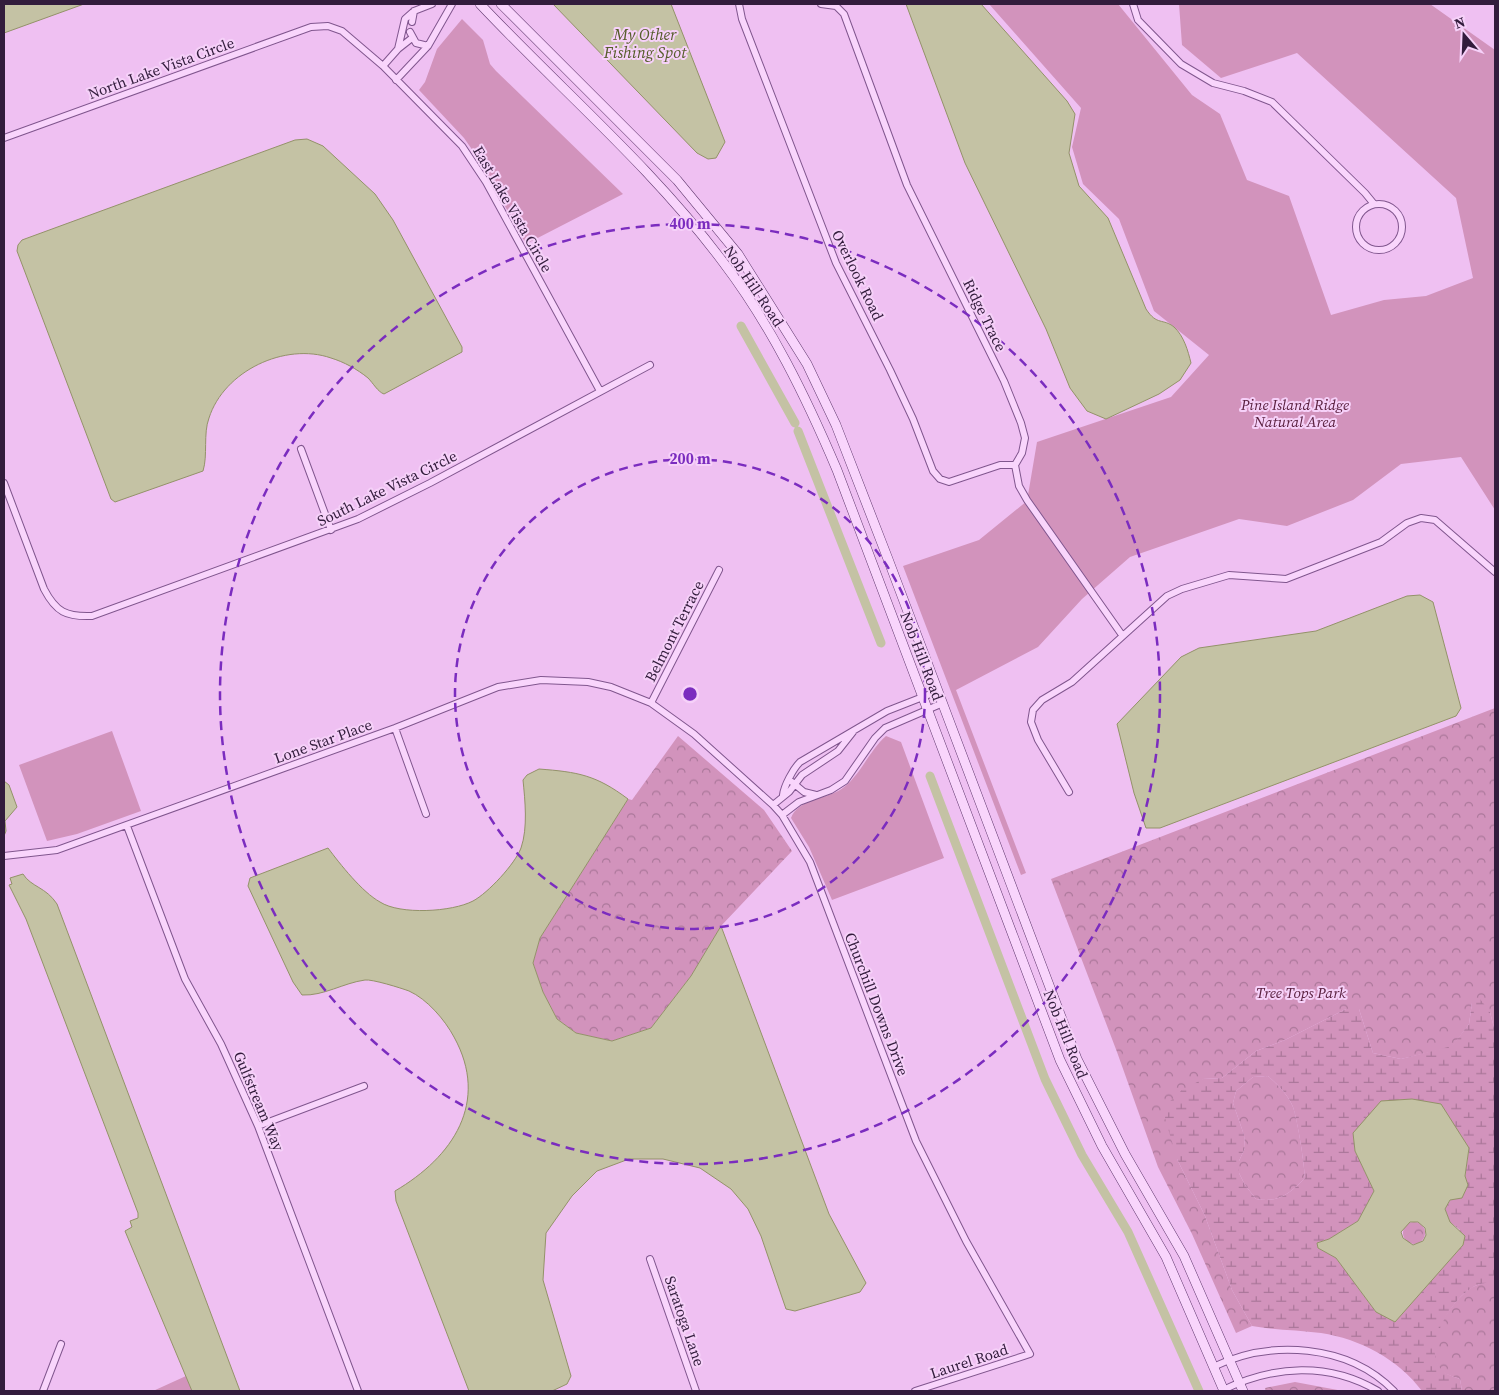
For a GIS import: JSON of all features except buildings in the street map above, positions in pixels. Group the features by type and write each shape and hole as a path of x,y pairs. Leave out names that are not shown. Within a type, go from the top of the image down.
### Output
{"main road":[{"name":"Nob Hill Road","path":"480,4 661,186 723,262 746,294 797,381 837,470 1060,1060 1102,1146 1166,1258 1224,1391"},
{"name":"Nob Hill Road","path":"501,4 677,180 738,254 778,314 807,364 836,425 1077,1059 1125,1154 1184,1256 1243,1391"}],"street":[{"path":"398,49 405,19 414,11 432,4"},
{"path":"396,80 428,46 452,4"},
{"name":"Overlook Road","path":"738,4 745,28 832,254 894,378 933,470 940,479 949,482 1000,465 1015,465"},
{"name":"Ridge Trace","path":"821,4 836,6 844,14 908,185 1018,415 1025,438 1022,453 1015,465"},
{"path":"1133,4 1138,20 1182,64 1213,83 1244,91 1272,102 1374,204 1387,205 1393,209 1401,221 1402,228 1399,238 1392,246 1385,249 1368,247 1358,237 1356,230 1360,214 1374,204"},
{"path":"412,22 414,11"},
{"name":"East Lake Vista Circle","path":"328,26 342,31 383,66 438,119 462,146 486,182 600,391"},
{"name":"North Lake Vista Circle","path":"4,138 311,27 328,26"},
{"path":"383,66 411,35 419,44 428,46"},
{"name":"South Lake Vista Circle","path":"4,483 51,603 65,614 92,616 331,530 430,483 650,365"},
{"path":"301,449 331,530"},
{"path":"1015,465 1019,486 1027,500 1122,635"},
{"path":"1069,792 1038,740 1031,722 1033,710 1042,700 1072,682 1167,596 1182,589 1229,575 1286,579 1381,542 1407,523 1421,518 1434,520 1495,572"},
{"name":"Belmont Terrace","path":"651,703 719,570"},
{"name":"Lone Star Place","path":"4,856 57,850 395,728 498,687 541,680 588,682 611,687 651,703"},
{"path":"817,795 804,792 792,782 791,770 800,762 887,711 938,691"},
{"name":"Churchill Downs Drive","path":"651,703 694,734 773,805 782,815 810,862 916,1141 966,1241 1030,1354"},
{"path":"782,815 799,802 831,790 845,781 874,738 885,728 943,703"},
{"path":"395,728 426,814"},
{"path":"773,805 792,782 846,743 854,732"},
{"name":"Gulfstream Way","path":"127,826 185,979 221,1044 258,1126 358,1391"},
{"path":"258,1126 364,1086"},
{"name":"Saratoga Lane","path":"650,1259 696,1391"},
{"path":"43,1391 61,1344"},
{"path":"1213,1367 1229,1359 1265,1350 1310,1350 1358,1365 1370,1371 1394,1391"},
{"name":"Laurel Road","path":"915,1391 1030,1354"},
{"path":"1224,1391 1240,1382 1297,1369 1322,1370 1346,1376 1378,1391"}],"green space":[{"name":"Pine Island Ridge Natural Area","path":"989,4 1118,4 1192,95 1220,114 1247,180 1289,196 1331,315 1384,300 1426,296 1473,278 1456,198 1297,53 1221,78 1182,45 1179,4 1430,4 1495,50 1495,510 1461,457 1401,464 1353,500 1287,526 1239,519 1130,557 1082,599 1038,647 956,690 1026,873 1021,875 903,566 979,540 1027,501 1037,442 1171,397 1209,355 1154,311 1119,219 1083,184 1072,147 1081,108"},
{"path":"462,19 483,40 490,64 496,71 623,194 526,244 480,161 464,138 419,90 425,82 437,49"},
{"name":"Tree Tops Park","path":"1495,708 1495,1032 1490,1012 1472,1003 1469,1024 1452,1047 1401,1059 1373,1053 1359,1009 1346,1009 1285,1040 1256,1051 1222,1078 1203,1079 1177,1159 1205,1216 1232,1290 1252,1326 1236,1333 1192,1234 1158,1167 1117,1052 1051,879"},
{"path":"112,731 141,811 77,834 47,841 19,765"},
{"path":"678,736 764,810 792,851 721,926 691,976 651,1028 612,1041 576,1033 557,1019 543,992 533,963 540,938 628,799 632,800"},
{"path":"886,736 901,742 944,858 832,900 809,847 791,818 799,807 812,800 834,793 847,785"},
{"path":"1480,999 1490,1012 1495,1032 1495,1282 1476,1286 1462,1295 1440,1327 1436,1340 1435,1352 1437,1362 1443,1371 1460,1379 1462,1391 1422,1391 1402,1369 1390,1360 1350,1340 1321,1333 1252,1326 1232,1290 1205,1216 1177,1159 1165,1118 1167,1104 1182,1090 1203,1079 1222,1078 1256,1051 1285,1040 1346,1009 1359,1009 1373,1053 1401,1059 1452,1046 1469,1024 1472,1003","holes":["1268,1076 1282,1090 1293,1107 1305,1178 1289,1193 1271,1200 1264,1200 1256,1199 1245,1185 1239,1173 1239,1161 1245,1148 1244,1135 1233,1103 1236,1091 1253,1077","1469,1149 1465,1176 1445,1209 1450,1222 1460,1230 1376,1312 1336,1258 1318,1248 1317,1243 1329,1239 1358,1221 1374,1191 1355,1151"]},
{"path":"1268,1076 1282,1090 1293,1107 1305,1178 1289,1193 1271,1200 1264,1200 1256,1199 1245,1185 1239,1173 1239,1161 1245,1148 1244,1135 1233,1103 1236,1091 1253,1077"},
{"path":"1410,1222 1418,1222 1425,1229 1425,1237 1418,1244 1410,1244 1403,1237 1403,1229"},
{"path":"1486,1282 1495,1282 1495,1391 1462,1391 1460,1379 1442,1371 1436,1362 1435,1340 1445,1316 1460,1297 1472,1287"},
{"path":"186,1376 192,1391 153,1391"},
{"path":"1295,1382 1343,1391 1266,1391 1265,1388"}],"water":[{"path":"4,4 84,4 4,33"},
{"name":"My Other Fishing Spot","path":"553,4 671,4 725,142 716,158 708,159 697,153"},
{"path":"906,4 981,4 1067,101 1075,114 1069,153 1079,186 1108,218 1146,309 1153,318 1174,327 1183,339 1191,363 1180,380 1159,394 1106,419 1087,411 1070,388 1046,329 965,163"},
{"path":"307,139 323,146 375,194 393,220 462,347 462,352 384,394 368,378 346,364 331,358 313,354 295,354 258,364 242,374 217,401 207,424 203,471 115,502 111,499 17,251 18,245 22,240 295,140"},
{"path":"1420,595 1433,602 1461,708 1456,716 1160,828 1146,828 1134,793 1117,724 1181,657 1199,648 1316,631 1407,596"},
{"path":"539,769 586,776 617,791 628,799 540,938 533,963 543,992 557,1019 576,1033 612,1041 651,1028 691,976 721,926 829,1214 866,1283 860,1292 795,1311 786,1309 761,1236 748,1209 731,1189 700,1168 663,1159 629,1159 597,1171 572,1196 546,1233 543,1280 571,1376 567,1384 552,1391 469,1391 396,1201 395,1191 434,1162 449,1144 460,1126 466,1105 468,1084 464,1061 454,1037 441,1017 422,999 409,991 387,984 365,980 318,994 302,995 293,982 248,886 250,878 328,848 366,892 389,906 400,909 440,910 464,905 479,897 493,885 518,855 523,840 525,823 523,780 527,775"},
{"path":"4,781 9,785 17,807 5,821 6,831 4,836"},
{"path":"23,874 30,882 53,898 57,904 240,1391 192,1391 125,1231 132,1227 130,1221 138,1218 138,1213 26,919 9,885 12,884 10,878"},
{"path":"1412,1099 1441,1104 1469,1148 1465,1176 1468,1185 1462,1198 1450,1200 1445,1209 1450,1222 1465,1236 1463,1245 1395,1322 1376,1312 1336,1258 1318,1248 1317,1243 1329,1239 1358,1221 1374,1191 1355,1151 1353,1133 1381,1101","holes":["1410,1222 1418,1222 1425,1228 1426,1235 1423,1241 1413,1245 1403,1238 1401,1232"]}],"waterway":[{"path":"741,326 795,423"},
{"path":"798,431 881,643"},
{"path":"930,776 1045,1079 1082,1155 1128,1232 1199,1391"}]}
